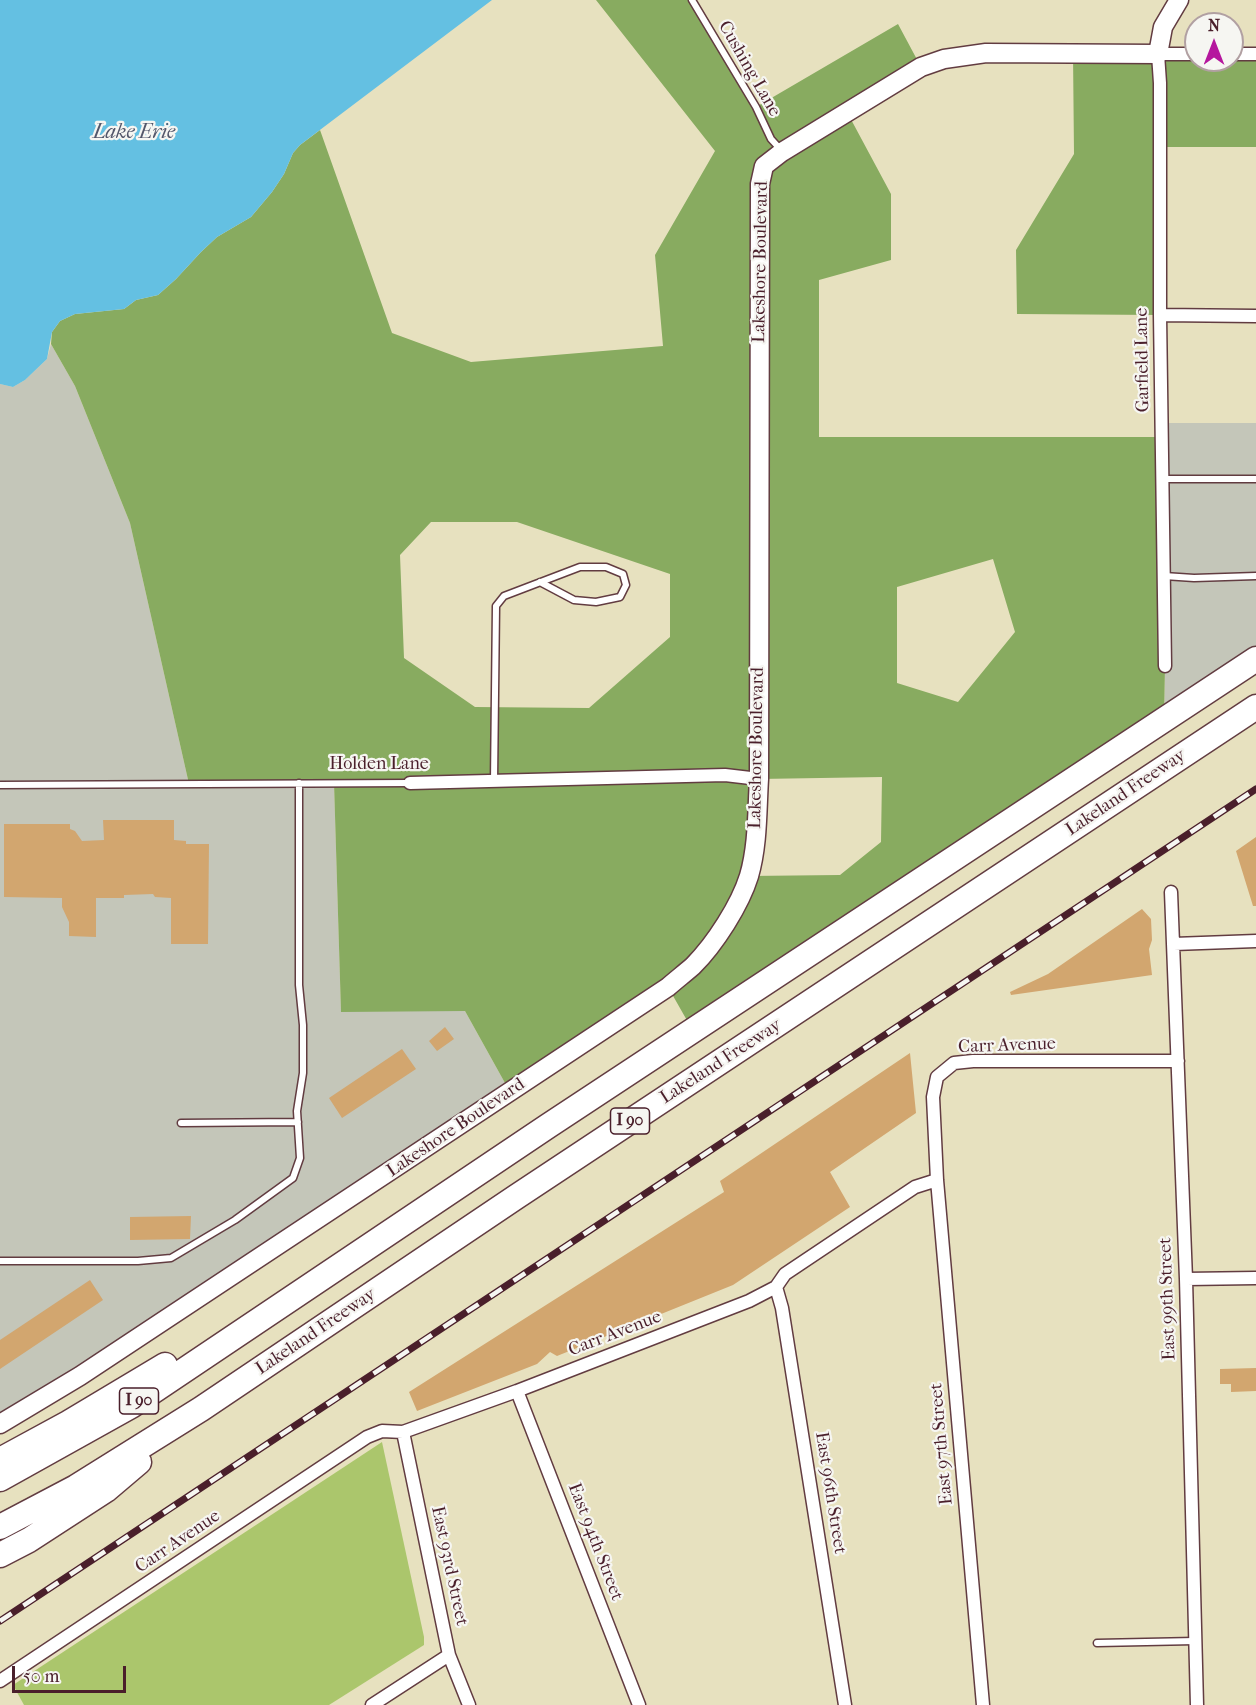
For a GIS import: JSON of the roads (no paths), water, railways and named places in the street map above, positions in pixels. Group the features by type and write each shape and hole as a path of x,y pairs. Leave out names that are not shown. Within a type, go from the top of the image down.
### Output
{"highway":[{"name":"I 90","path":"0,1479 131,1406 519,1146 1256,659"},
{"name":"Lakeland Freeway","path":"0,1527 76,1487 201,1409 526,1190 1256,707"},
{"path":"0,1460 68,1423 160,1368 272,1312"},
{"path":"0,1555 29,1540 106,1490 201,1409"}],"street":[{"path":"1174,2 1163,27 1158,54 1184,54"},
{"name":"Lakeshore Boulevard","path":"0,1424 80,1376 668,987 693,965 713,942 734,910 749,876 755,840 759,779 760,184 764,166 782,152 921,67 944,59 986,53 1158,54"},
{"name":"Garfield Lane","path":"1158,54 1165,666"},
{"path":"1160,315 1256,316"},
{"name":"Holden Lane","path":"411,783 725,775 759,779"},
{"name":"East 99th Street","path":"1171,892 1186,1279 1197,1705"},
{"path":"1174,944 1256,941"},
{"name":"Carr Avenue","path":"0,1681 367,1437 382,1431 403,1432 517,1391 749,1301 776,1287 785,1274 915,1187 937,1180 933,1097 937,1077 954,1063 973,1061 1178,1061"},
{"name":"East 97th Street","path":"937,1180 983,1705"},
{"path":"1186,1279 1256,1278"},
{"name":"East 96th Street","path":"776,1287 782,1308 845,1705"},
{"name":"East 94th Street","path":"517,1391 639,1705"},
{"name":"East 93rd Street","path":"403,1432 449,1655 469,1705"},
{"path":"372,1705 449,1655"}],"lane":[{"name":"Cushing Lane","path":"692,0 756,107 771,139 782,152"},
{"path":"1163,478 1256,478"},
{"path":"494,782 496,606 504,596 540,582 580,567 606,567 623,573 626,585 620,597 596,602 574,600 540,582"},
{"path":"1164,576 1194,578 1256,576"},
{"path":"0,1261 138,1262 171,1258 235,1220 293,1178 300,1158 297,1111 303,1073 303,1025 299,985 299,783"},
{"name":"Holden Lane","path":"0,785 411,783"},
{"path":"181,1123 298,1122"},
{"path":"1097,1643 1195,1641"}],"water":[{"name":"Lake Erie","path":"0,0 492,0 300,145 293,153 284,174 272,192 251,217 217,237 158,295 136,300 124,309 75,314 60,321 52,332 47,359 25,380 13,387 0,384"}],"railway":[{"path":"0,1621 1256,789"}]}
